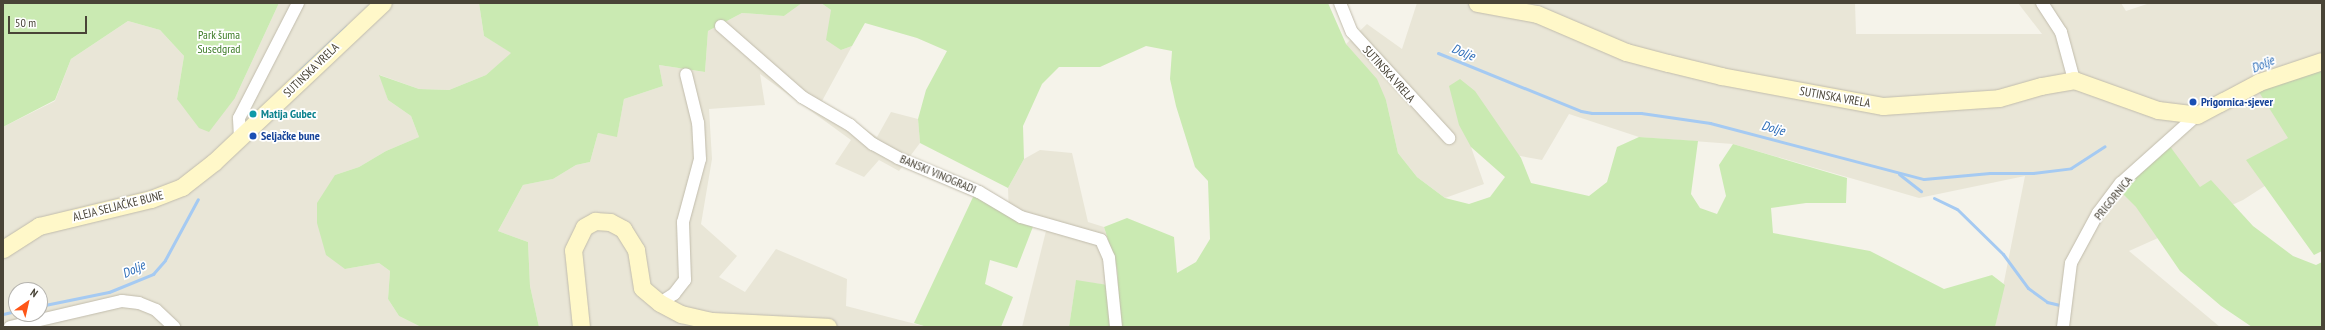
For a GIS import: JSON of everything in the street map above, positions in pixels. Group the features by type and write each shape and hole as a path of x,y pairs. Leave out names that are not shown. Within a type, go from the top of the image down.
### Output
{"street":[{"path":"240,138 239,118 298,3"},
{"name":"SUTINSKA VRELA","path":"240,138 383,3"},
{"name":"SUTINSKA VRELA","path":"1340,3 1352,32 1449,138"},
{"name":"SUTINSKA VRELA","path":"1477,3 1542,15 1626,52 1668,63 1722,76 1883,106 2000,98 2041,86 2074,80 2158,110 2197,115"},
{"path":"2042,3 2061,32 2074,80"},
{"name":"BANSKI VINOGRADI","path":"721,26 802,97 850,125 886,150 979,192 1021,217 1101,240 1109,258 1116,327"},
{"path":"2197,115 2259,82 2322,61"},
{"path":"660,303 674,294 685,280 683,222 700,159 698,123 686,74"},
{"name":"PRIGORNICA","path":"2063,327 2071,263 2098,213 2121,183 2197,115"},
{"name":"ALEJA SELJAČKE BUNE","path":"3,249 39,226 167,194 195,178 240,138"},
{"path":"581,327 573,250 584,227 595,221 610,222 623,229 636,250 642,288 660,303 681,314 711,321 828,327"},
{"path":"10,327 122,301 139,303 156,310 174,327"}],"shaded area":[{"path":"279,3 479,3 484,36 512,53 486,75 449,90 419,89 380,75 388,100 411,116 419,137 386,151 359,167 335,175 345,269 379,263 390,271 388,299 399,316 421,327 3,327 3,127 55,101 71,59 128,21 160,30 184,56 177,99 235,98"},
{"path":"802,3 821,3 831,10 841,50 852,46 822,101 877,137 891,112 918,119 920,143 899,171 879,160 864,177 835,164 851,140 760,74 765,105 709,109 712,159 701,224 737,256 719,277 745,292 776,249 847,279 846,306 927,327 539,327 530,286 528,242 498,231 523,185 553,179 576,165 590,162 598,133 617,136 624,99 663,86 659,65 705,72 708,31 742,13 784,16"},
{"path":"1417,3 1855,3 1856,34 2042,34 2018,3 2121,3 2126,11 2150,3 2322,3 2322,149 2243,200 2129,251 2220,327 1995,327 2025,176 1919,198 1733,144 1639,137 1569,114 1542,160 1471,147 1484,184 1445,198 1417,177 1398,153 1386,100 1346,44 1367,24 1402,49"},
{"path":"1040,150 1072,153 1088,222 1104,227 1117,268 1108,285 1076,281 1069,327 1022,327 1046,231 1009,216 1008,188 1024,159"}],"green space":[{"name":"Park šuma Susedgrad","path":"3,3 279,3 235,98 209,132 199,128 177,99 184,56 160,30 128,21 71,59 55,100 3,127"},
{"path":"479,3 802,3 784,16 742,13 708,31 705,72 659,65 663,86 624,99 617,137 598,133 590,162 576,165 553,179 523,185 498,231 528,242 530,286 539,327 421,327 399,316 388,299 390,271 379,263 345,269 326,255 317,223 317,203 335,175 359,167 386,151 419,137 411,116 388,100 379,75 419,89 449,90 486,75 511,53 484,36"},
{"path":"821,3 1328,3 1346,44 1377,79 1386,100 1398,153 1417,177 1445,198 1469,204 1490,197 1505,177 1471,147 1459,125 1449,86 1460,79 1475,91 1521,158 1531,183 1589,196 1607,182 1617,147 1639,137 1698,141 1691,194 1700,208 1717,214 1726,196 1719,165 1733,144 1847,178 1846,203 1806,203 1771,208 1773,233 1870,251 1944,289 1992,275 2005,285 1995,327 1121,327 1117,268 1104,227 1127,218 1174,237 1177,273 1196,262 1210,239 1208,181 1195,167 1176,106 1170,79 1172,51 1146,46 1100,67 1059,67 1042,84 1023,126 1024,159 1008,188 920,143 918,119 926,90 947,51 917,38 865,23 852,46 841,50 826,40 831,10"},
{"path":"2322,65 2322,251 2314,255 2246,160 2288,138 2259,92"},
{"path":"2169,145 2200,187 2211,180 2253,226 2293,256 2316,265 2322,262 2322,327 2252,327 2221,306 2180,271 2136,207 2119,190"},
{"path":"974,195 1034,224 1017,268 990,260 985,284 1013,297 1001,327 927,327 914,323"},
{"path":"1076,280 1108,285 1110,327 1069,327"}],"waterway":[{"name":"Dolje","path":"300,70 347,26"},
{"name":"Dolje","path":"1438,53 1581,111 1592,113 1641,113 1710,123 1924,179 1990,173 2033,173 2071,168 2105,146"},
{"path":"1899,174 1921,191"},
{"path":"1934,198 1957,209 2003,254 2028,288 2047,302 2060,305"},
{"name":"Dolje","path":"48,304 109,292 153,274 165,260 198,199"},
{"name":"Dolje","path":"3,314 8,313"}],"place":[{"name":"Prigornica-sjever","path":"2193,102"},
{"name":"Matija Gubec","path":"253,114"},
{"name":"Seljačke bune","path":"253,136"}]}
